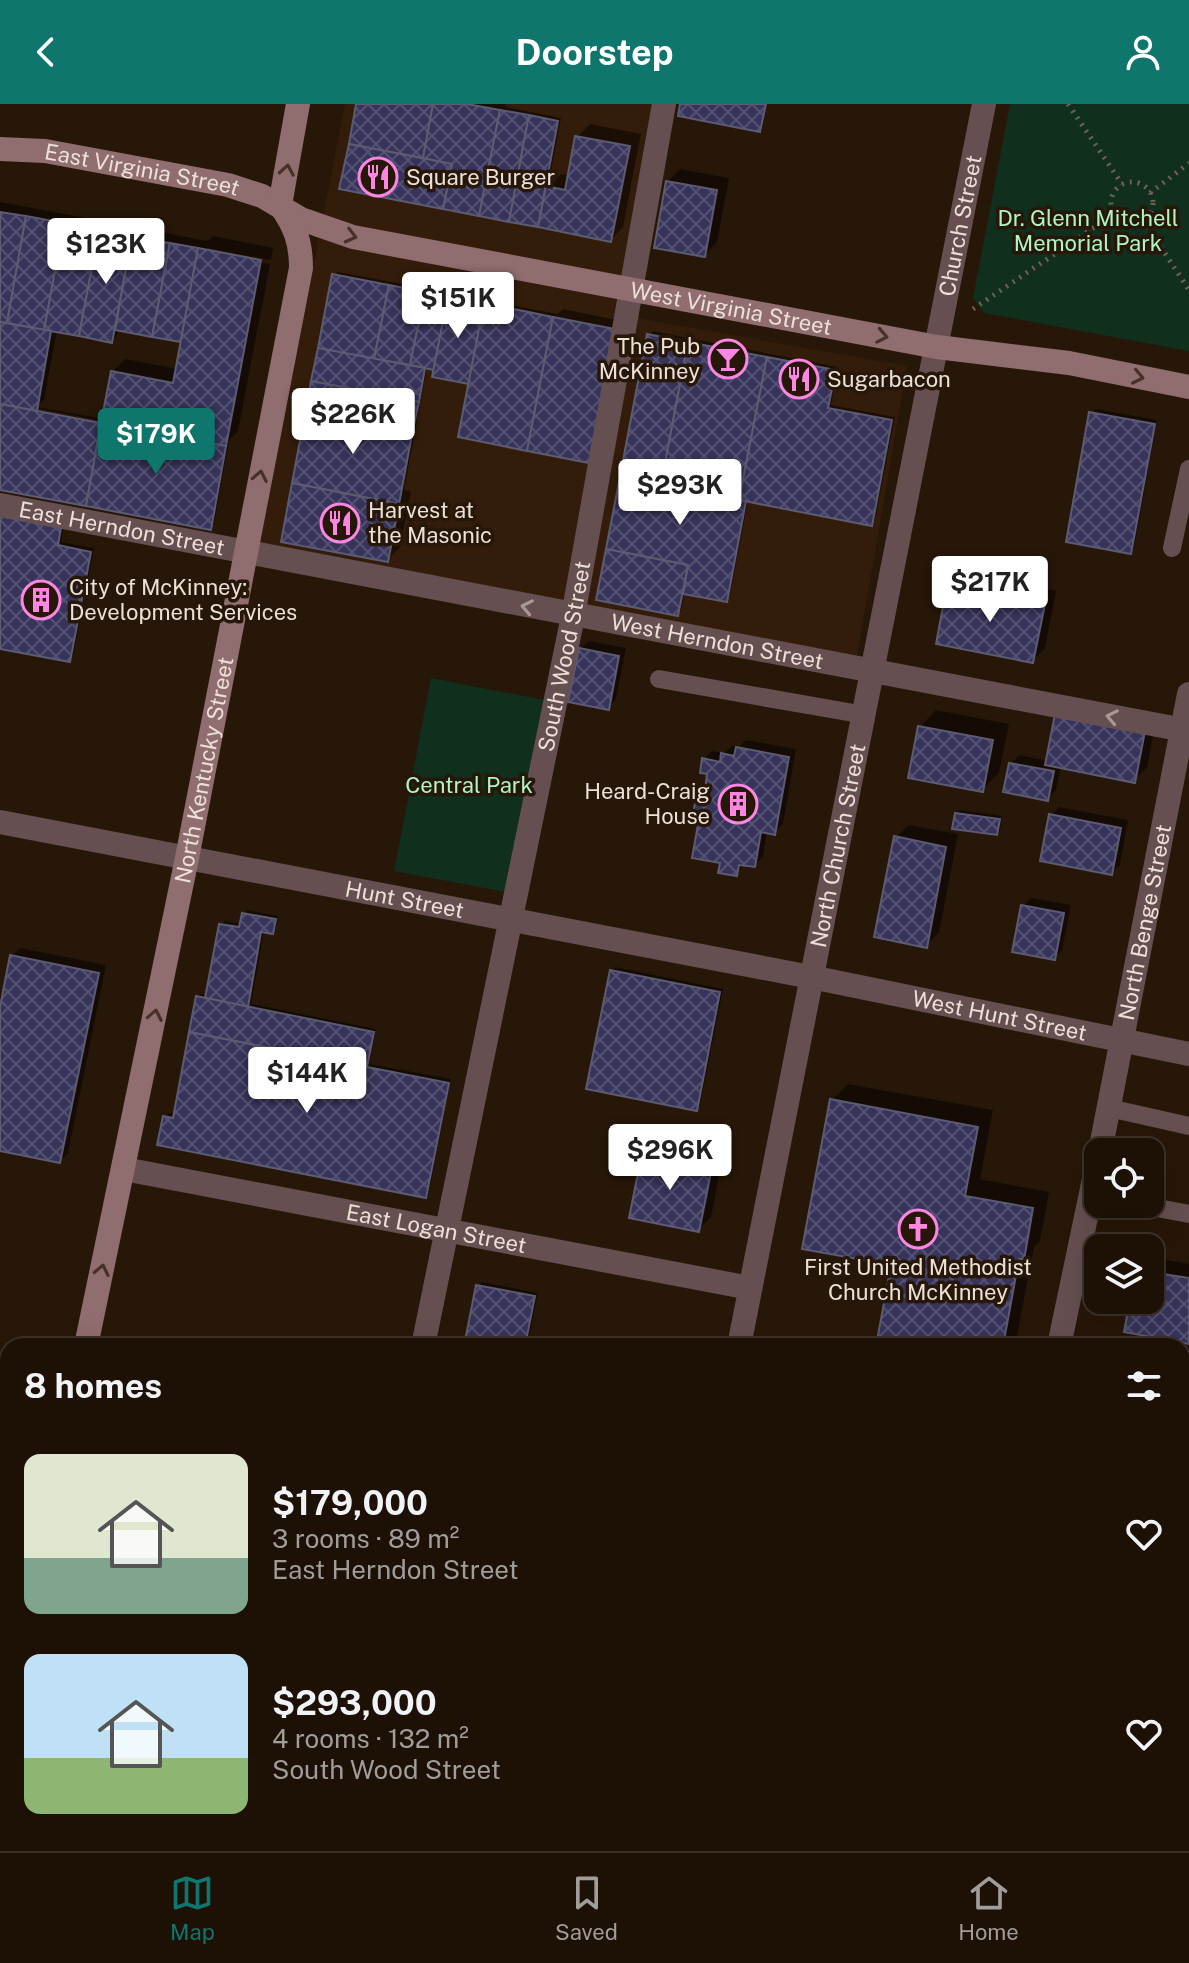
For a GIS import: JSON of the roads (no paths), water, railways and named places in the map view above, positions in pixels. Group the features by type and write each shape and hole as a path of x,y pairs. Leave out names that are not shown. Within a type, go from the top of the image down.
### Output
{"street":[{"path":"280,205 298,104"},
{"name":"South Wood Street","path":"425,1338 573,616 664,104"},
{"name":"Church Street","path":"937,347 984,104"},
{"name":"East Virginia Street","path":"0,149 45,151 228,185 280,205"},
{"name":"West Virginia Street","path":"280,205 301,219 353,237 937,347 1069,363 1189,387"},
{"name":"North Kentucky Street","path":"88,1338 187,858 301,268 298,235 280,205"},
{"name":"North Church Street","path":"741,1338 937,347"},
{"name":"East Herndon Street","path":"0,505 245,553"},
{"name":"West Herndon Street","path":"245,553 1185,731"},
{"name":"North Benge Street","path":"1103,1138 1185,731 1189,694"},
{"name":"Hunt Street","path":"0,822 811,977"},
{"name":"West Hunt Street","path":"811,977 1189,1054"},
{"name":"East Logan Street","path":"124,1169 750,1288"},
{"path":"1061,1338 1089,1218"}],"lane":[{"path":"1172,548 1185,507 1189,469"},
{"path":"659,679 865,715"},
{"path":"1109,1108 1189,1126"},
{"path":"1164,1209 1189,1214"}],"place":[{"name":"Square Burger","path":"378,177"},
{"name":"The Pub McKinney","path":"728,359"},
{"name":"Sugarbacon","path":"799,379"},
{"name":"Harvest at the Masonic","path":"340,523"},
{"name":"City of McKinney: Development Services","path":"41,600"},
{"name":"Heard-Craig House","path":"738,804"},
{"name":"First United Methodist Church McKinney","path":"918,1229"}],"park label":[{"name":"Dr. Glenn Mitchell Memorial Park","path":"1088,230"},
{"name":"Central Park","path":"469,785"}]}
